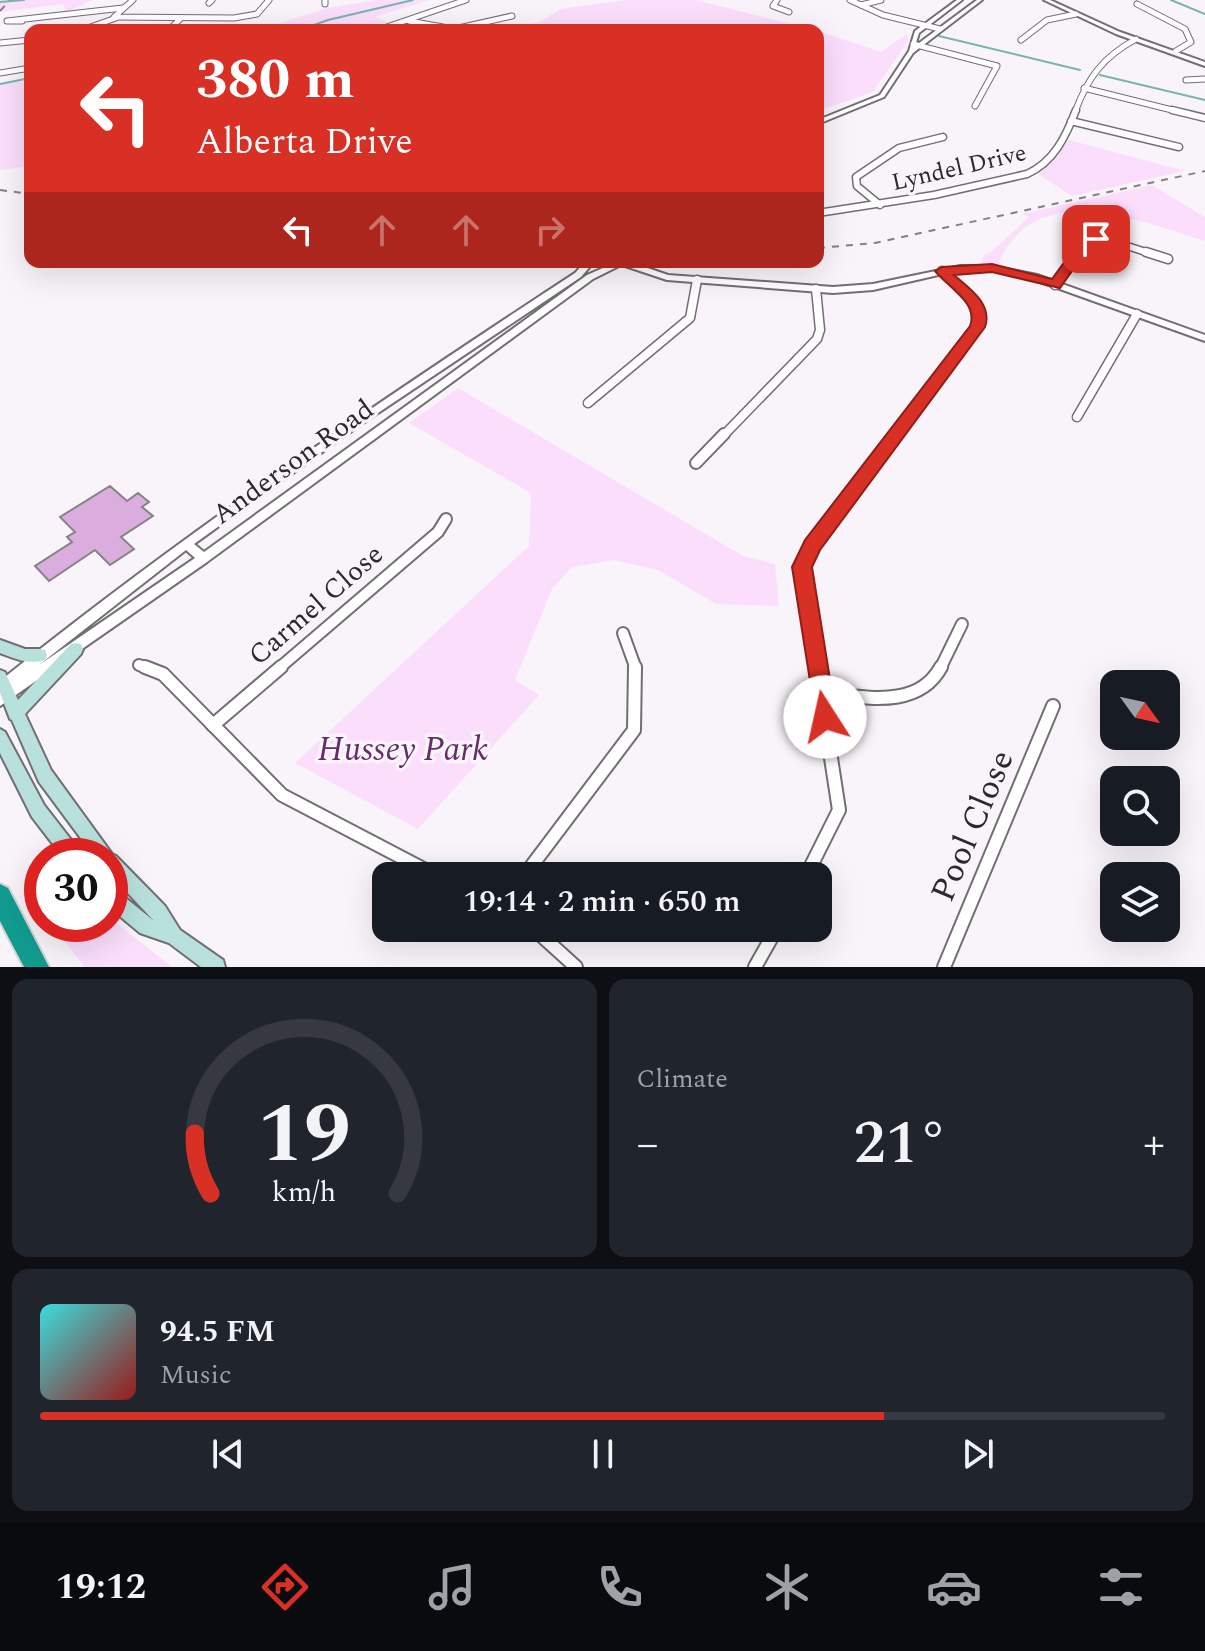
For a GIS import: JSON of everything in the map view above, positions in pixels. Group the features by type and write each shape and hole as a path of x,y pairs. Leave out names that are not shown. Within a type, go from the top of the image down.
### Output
{"highway":[{"path":"0,896 37,967"}],"main road":[{"path":"0,646 17,654 40,655"},
{"path":"15,714 76,649"},
{"path":"2,689 45,776 91,838"},
{"path":"0,737 38,811 59,838"},
{"path":"128,880 159,912 174,936"},
{"path":"128,912 146,927 174,936 216,967"}],"street":[{"path":"116,18 114,16 133,0"},
{"path":"99,24 116,18 234,18 257,14 269,0"},
{"path":"399,24 466,0"},
{"path":"777,0 774,7 789,12"},
{"path":"850,0 940,29"},
{"path":"861,6 881,0"},
{"path":"914,47 915,34 960,0"},
{"path":"824,120 882,96 914,47 980,0"},
{"path":"1046,0 1136,39 1205,64"},
{"path":"1137,4 1185,29 1191,42 1176,51"},
{"path":"22,21 97,8 123,8"},
{"path":"257,14 264,23"},
{"path":"1021,40 1047,20 1076,14"},
{"path":"482,24 512,16"},
{"path":"175,24 181,18"},
{"path":"409,21 421,24"},
{"name":"Lyndel Drive","path":"824,212 880,205 1036,171 1058,146 1090,73 1108,53 1136,39"},
{"path":"0,43 24,41"},
{"path":"914,47 997,66 975,106"},
{"path":"0,73 24,69"},
{"path":"1186,80 1205,79"},
{"path":"1084,88 1205,118"},
{"path":"1071,121 1179,147"},
{"path":"880,205 857,186 856,177 899,148 943,137"},
{"path":"1055,285 1089,241 1115,242 1168,259"},
{"name":"Anderson Road","path":"2,689 40,655 186,543 584,268"},
{"name":"Anderson Road","path":"2,689 76,649 590,277 612,268"},
{"path":"635,268 697,280 816,289 860,289 942,271 992,268 1055,285 1205,338"},
{"path":"813,862 839,810 802,567 812,545 978,327 981,319 976,303 942,271"},
{"path":"588,403 690,318 697,280"},
{"path":"696,463 817,339 820,330 816,289"},
{"path":"1077,417 1137,314"},
{"path":"387,402 404,414"},
{"path":"352,427 369,439"},
{"name":"Carmel Close","path":"213,725 438,532 446,519"},
{"path":"186,543 203,559"},
{"path":"820,693 903,697 919,694 930,685 962,624"},
{"path":"535,862 634,730 637,716 633,656 631,643 623,633"},
{"path":"139,665 163,674 282,795 410,862"},
{"name":"Pool Close","path":"944,967 1000,840 1053,706"},
{"path":"548,942 576,967"},
{"path":"755,967 769,942"}],"green space":[{"path":"0,0 92,0 66,12 63,4 0,12"},
{"path":"376,0 430,0 374,17 392,24 277,24 328,8"},
{"path":"626,0 696,0 790,24 532,24 560,9"},
{"path":"824,33 881,52 907,34 908,41 873,92 824,109"},
{"path":"24,81 24,167 0,170 0,83"},
{"path":"1069,140 1185,171 1072,196 1039,175"},
{"path":"1152,185 1205,217 1205,241 1120,216 1090,212 1062,213 1036,221 1015,238 998,265 981,263 984,255 1029,217 1022,214"},
{"name":"Hussey Park","path":"458,388 743,556 775,564 779,606 716,604 658,570 614,560 572,567 552,589 515,680 539,695 418,829 295,763 529,546 531,493 409,423"},
{"path":"128,932 172,967 85,967 65,942 128,942"}],"building":[{"path":"110,486 127,501 138,493 149,502 142,507 153,516 121,537 134,549 110,565 95,550 49,581 35,566 72,542 67,537 75,532 60,517"}],"waterway":[{"path":"0,2 24,0"},
{"path":"317,24 413,0"},
{"path":"1171,0 1205,14"},
{"path":"939,36 1080,70"},
{"path":"1100,75 1205,100"},
{"path":"0,84 24,79"}],"railway":[{"path":"0,11 10,0"},
{"path":"824,247 875,243 1205,171"},
{"path":"0,190 24,193"}],"route":[{"path":"825,717 801,580 802,567 812,545 978,327 981,319 976,303 942,271 992,268 1021,273 1055,285 1083,245 1096,239"}]}
